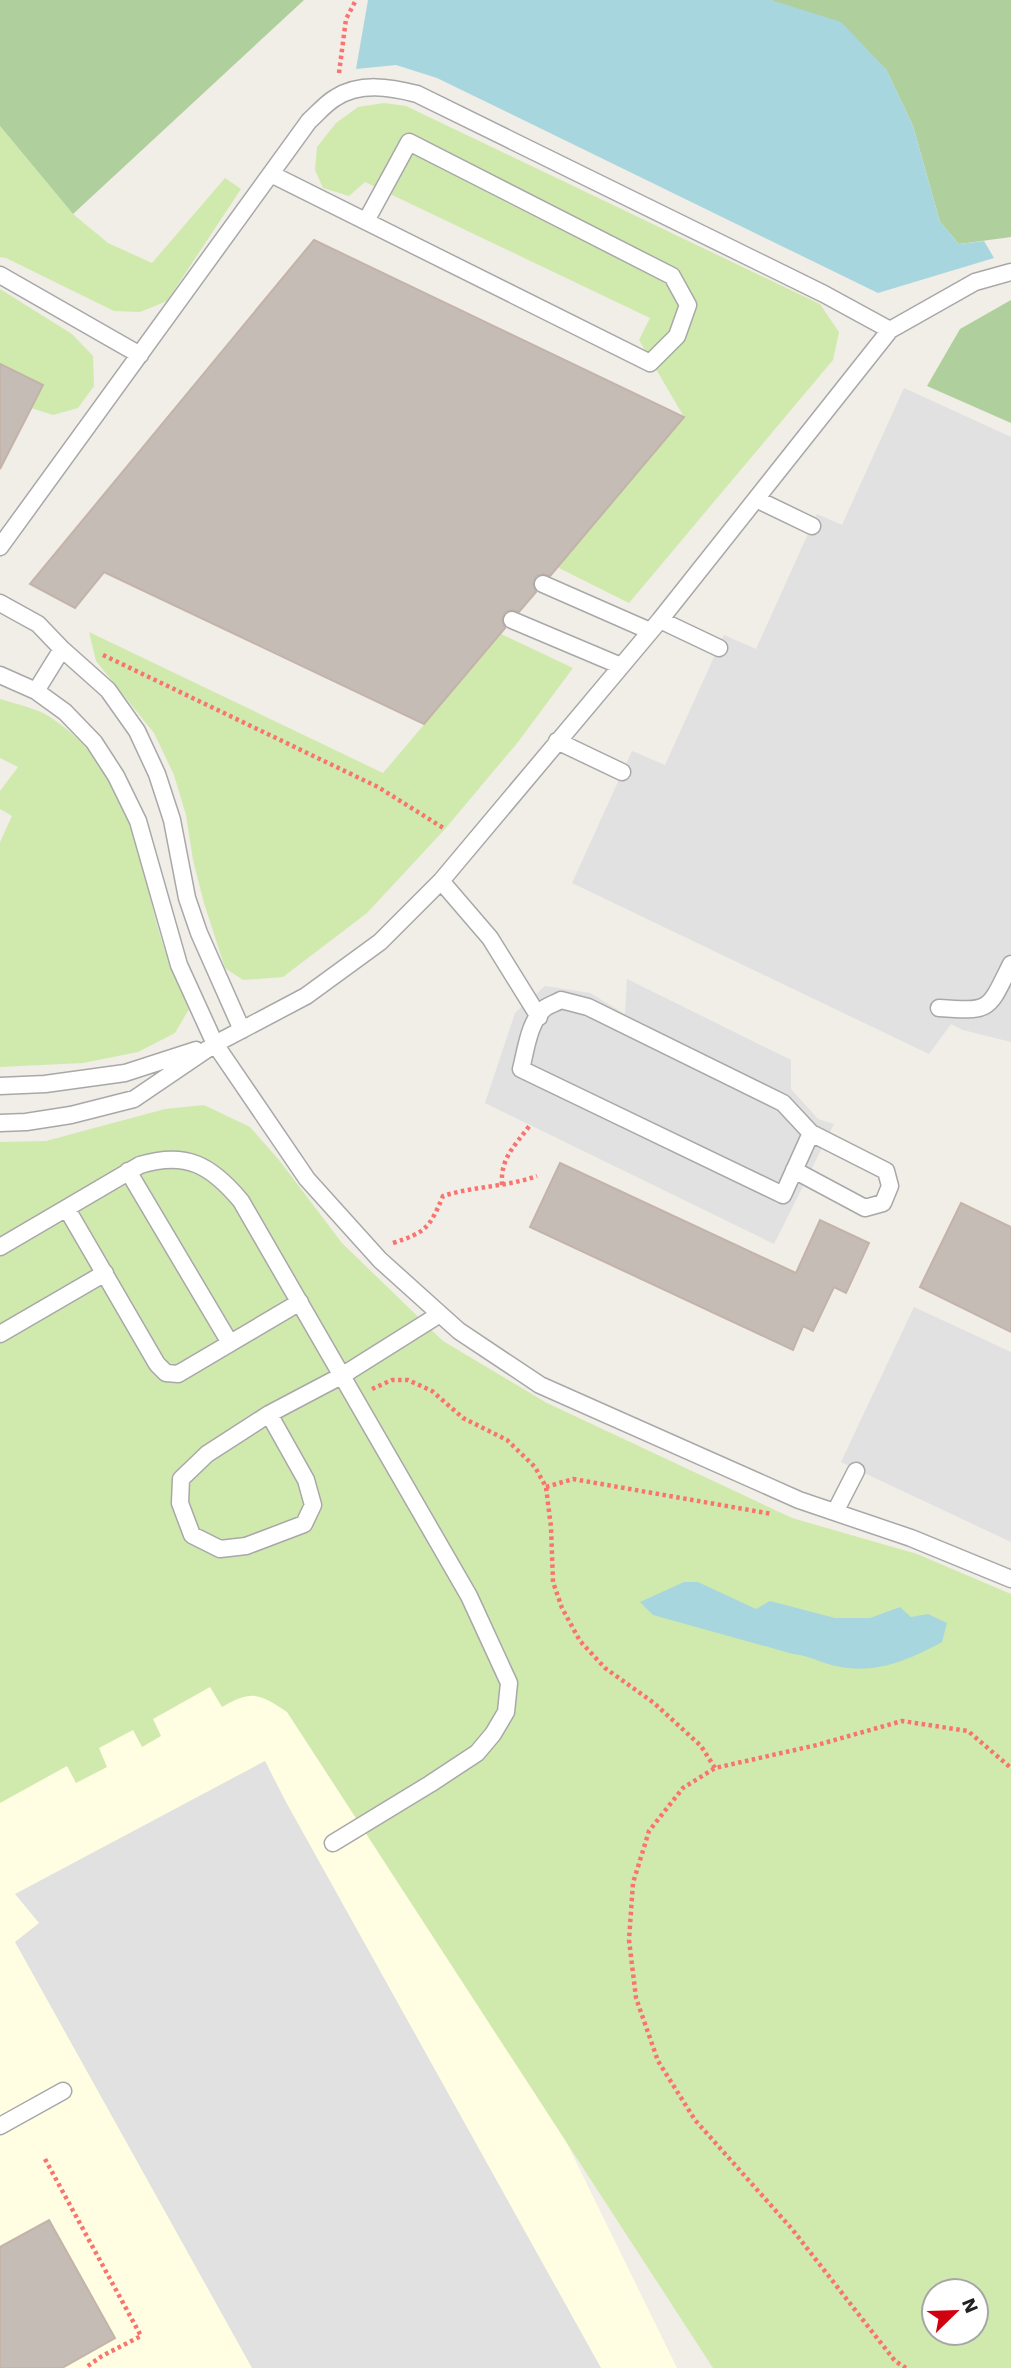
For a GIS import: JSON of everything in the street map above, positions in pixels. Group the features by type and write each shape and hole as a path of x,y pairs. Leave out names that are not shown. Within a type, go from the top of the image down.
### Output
{"lane":[{"path":"0,547 309,121 335,98 355,90 388,86 417,94 824,294 890,330"},
{"path":"271,174 650,363 677,336 688,304 673,276 409,142 366,221"},
{"path":"0,1123 71,1115 134,1099 215,1044 306,996 380,942 440,881 655,626 890,330 975,282 1011,272"},
{"path":"0,275 140,355"},
{"path":"756,499 812,526"},
{"path":"542,584 719,648"},
{"path":"0,603 38,624 108,691 137,731 157,774 172,820 187,898 199,933 242,1030"},
{"path":"512,620 621,666"},
{"path":"36,691 62,649"},
{"path":"0,675 36,691 65,712 93,741 116,776 138,821 179,965 215,1044 307,1179 372,1250 459,1331 540,1385 799,1500 911,1538 1011,1579"},
{"path":"557,741 622,772"},
{"path":"440,881 490,938 539,1017"},
{"path":"939,1008 975,1011 992,1001 1011,964"},
{"path":"794,1170 865,1208 883,1203 890,1185 886,1171 811,1133 783,1103 588,1007 561,1000 543,1009 531,1030 521,1069 783,1195 794,1170 811,1133"},
{"path":"0,1086 45,1084 125,1073 215,1044"},
{"path":"0,1247 139,1165 163,1158 197,1164 222,1178 241,1200 469,1596 509,1684 506,1712 493,1734 477,1752 333,1843"},
{"path":"128,1171 230,1343"},
{"path":"68,1209 158,1364 166,1373 178,1374 300,1302"},
{"path":"0,1334 105,1273"},
{"path":"269,1414 306,1480 313,1505 304,1524 246,1546 220,1549 192,1535 180,1503 181,1479 206,1454 269,1414 288,1402 343,1375 440,1314"},
{"path":"835,1512 856,1471"},
{"path":"0,2126 63,2091"}],"path":[{"path":"335,98 346,19 356,0"},
{"path":"102,654 378,787 445,829"},
{"path":"502,1185 501,1170 508,1155 530,1125"},
{"path":"372,1250 421,1233 434,1219 443,1196 521,1182 537,1176"},
{"path":"355,1396 392,1380 408,1380 432,1391 463,1418 507,1440 535,1467 546,1487 553,1581 562,1608 580,1641 605,1668 654,1703 701,1745 715,1768"},
{"path":"546,1487 573,1479 783,1515"},
{"path":"906,2368 895,2361 792,2229 695,2120 658,2061 636,1998 629,1940 633,1883 649,1831 682,1788 715,1768 817,1745 902,1721 968,1731 1011,1768"},
{"path":"45,2159 141,2336 85,2368"}],"shaded area":[{"path":"904,388 1011,437 1011,1042 963,1030 951,1024 929,1054 572,883 632,751 665,765 724,635 756,649 817,514 842,525"},
{"path":"627,979 791,1060 791,1089 818,1119 834,1124 774,1244 485,1103 515,1013 545,986 590,993 625,1014"},
{"path":"914,1307 1011,1352 1011,1542 841,1462"},
{"path":"230,1643 392,1786 677,2368 0,2368 0,1716"},
{"path":"265,1761 601,2368 252,2368 15,1942 39,1923 15,1894"}],"green space":[{"path":"0,0 304,0 73,214 0,126"},
{"path":"771,0 1011,0 1011,237 959,244 940,222 913,126 886,69"},
{"path":"384,103 406,106 820,304 839,332 833,360 629,603 557,567 684,417 639,340 650,318 365,182 349,196 323,188 315,170 317,147 336,123 358,107"},
{"path":"0,126 73,214 108,243 152,263 225,178 241,189 167,301 140,312 114,311 0,257"},
{"path":"0,289 72,334 93,356 94,386 78,408 53,415 31,408 0,364"},
{"path":"1011,300 1011,423 927,386 960,329"},
{"path":"89,632 383,773 501,634 573,668 518,742 445,829 367,913 283,977 243,980 225,968 204,903 193,860 186,815 174,775 154,733 96,661"},
{"path":"0,699 50,717 76,738 97,761 126,814 163,944 189,1009 175,1033 138,1052 83,1063 0,1067 0,842 12,816 0,809 0,791 18,767 0,758"},
{"path":"204,1105 250,1127 279,1160 342,1243 443,1341 547,1403 792,1518 917,1554 1011,1594 1011,2368 713,2368 287,1712 269,1701 248,1696 222,1707 210,1687 153,1719 161,1736 142,1747 133,1730 99,1748 107,1767 76,1783 67,1766 0,1803 0,1142 46,1141 165,1109"}],"water":[{"path":"368,0 771,0 841,22 886,69 913,126 940,222 959,244 984,241 994,258 878,293 437,78 396,65 356,69"},
{"path":"684,1582 698,1582 756,1609 770,1601 835,1618 870,1618 900,1607 911,1617 928,1614 947,1623 942,1642 917,1655 864,1669 830,1665 653,1615 640,1602"}],"building":[{"path":"314,240 684,417 550,576 536,576 533,584 536,592 519,612 505,612 502,621 505,628 424,724 104,572 75,608 30,584"},
{"path":"0,364 43,385 0,469"},
{"path":"560,1163 796,1273 820,1220 869,1243 846,1293 834,1287 813,1331 803,1326 793,1350 530,1227"},
{"path":"961,1203 1011,1227 1011,1332 920,1287"},
{"path":"49,2220 115,2338 62,2368 0,2368 0,2247"}]}
